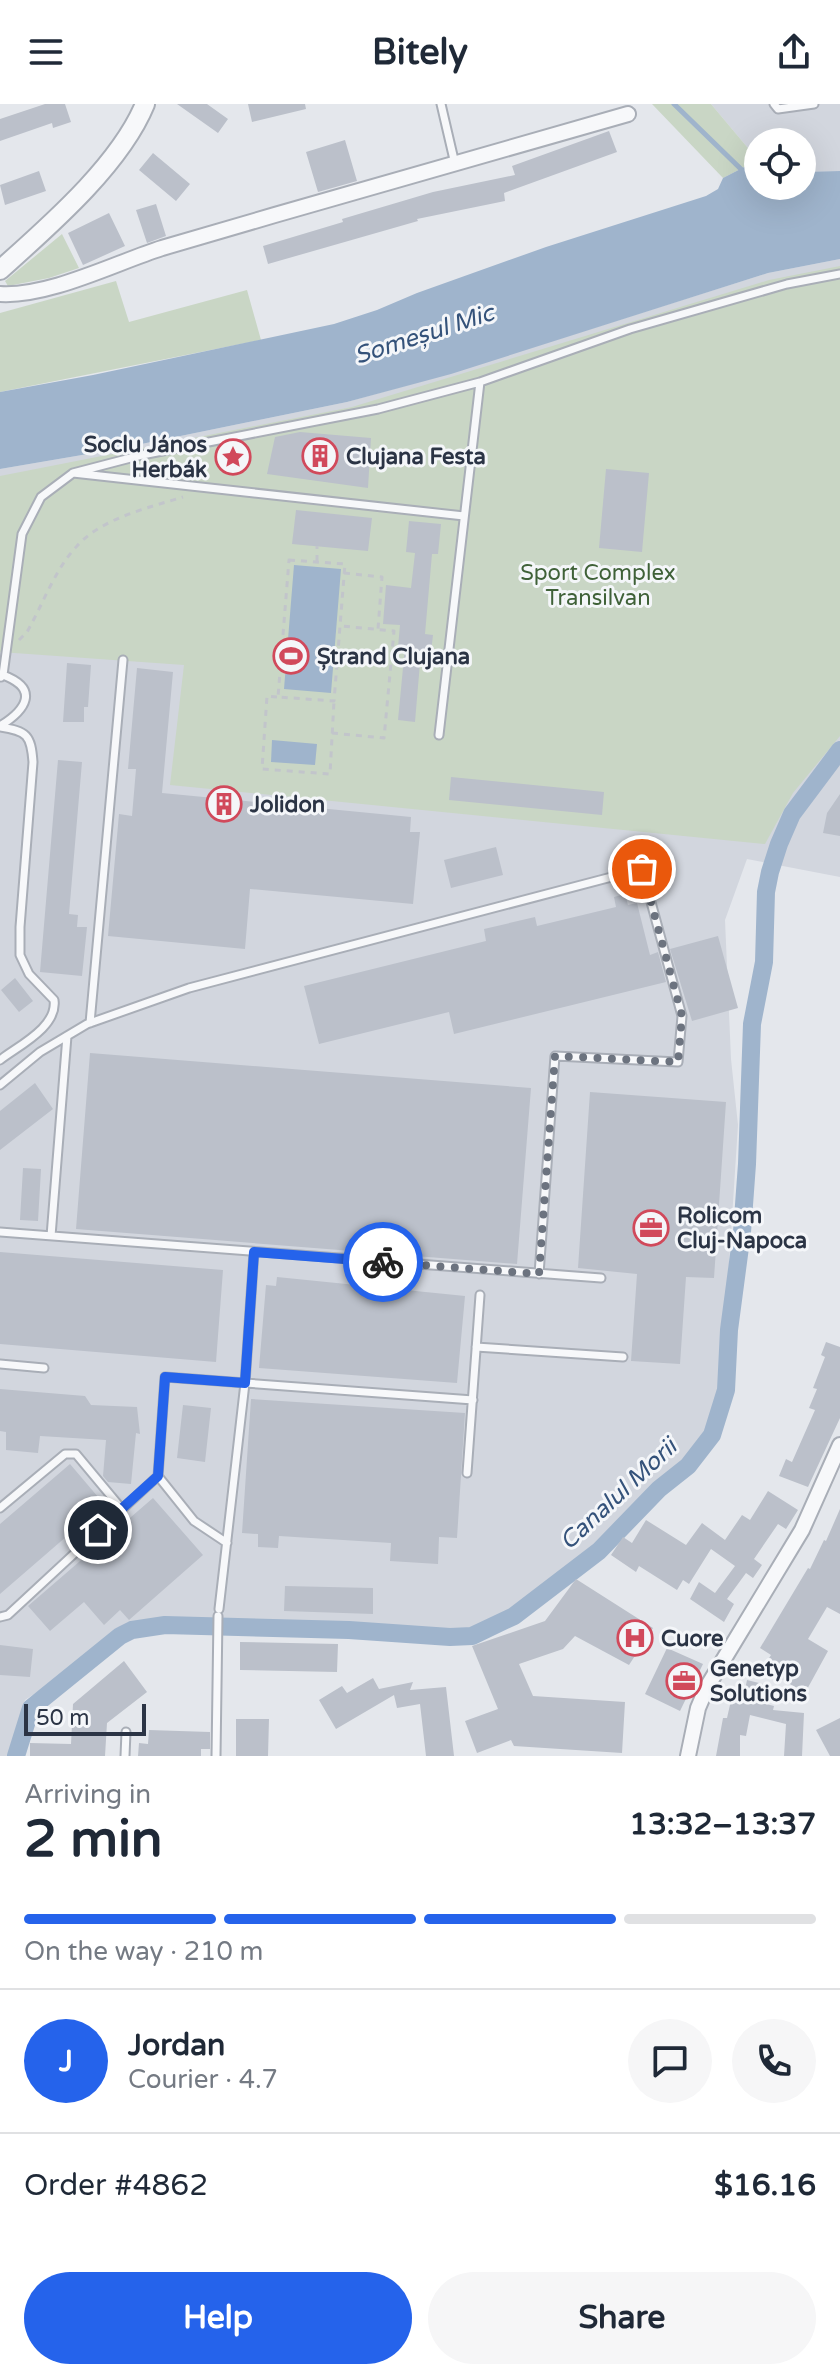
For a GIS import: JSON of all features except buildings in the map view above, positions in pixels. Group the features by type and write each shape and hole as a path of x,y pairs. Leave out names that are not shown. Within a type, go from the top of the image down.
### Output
{"street":[{"path":"0,270 78,196 115,153 141,116 145,104"},
{"path":"0,294 29,292 75,279 159,249 628,114"},
{"path":"688,1756 698,1708 707,1687 802,1530 840,1445"}],"lane":[{"path":"441,104 455,164"},
{"path":"774,104 778,109 814,104"},
{"path":"0,726 15,717 25,702 25,692 19,683 1,676 8,651 22,534 41,497 73,473 142,455 364,413 480,382 630,329 787,284 840,274"},
{"path":"439,735 480,382"},
{"path":"73,473 464,516"},
{"path":"90,1023 123,660"},
{"path":"0,726 20,730 31,743 33,762 20,927 22,962 54,1000 55,1009 48,1022 0,1060"},
{"path":"0,1085 40,1052 90,1023 189,988 642,869 682,1016 678,1062 555,1056 539,1274"},
{"path":"51,1236 67,1036"},
{"path":"0,1232 601,1278"},
{"path":"216,1756 218,1613 245,1383 254,1252"},
{"path":"467,1473 480,1295"},
{"path":"476,1347 623,1357"},
{"path":"0,1364 44,1368"},
{"path":"227,1543 194,1521 158,1476 165,1377 473,1400"},
{"path":"0,1508 65,1454 71,1453 76,1454 121,1508"},
{"path":"0,1617 8,1615 158,1476"},
{"path":"125,1756 126,1732"}],"path":[{"path":"8,651 27,632 76,546 94,531 119,519 185,496"},
{"path":"317,546 317,561"},
{"path":"278,697 289,560 317,561 345,564 330,774 262,769 267,696 278,697 334,701"},
{"path":"344,573 382,577 378,629"},
{"path":"332,733 384,738 394,631 340,626"}],"shaded area":[{"path":"711,104 840,104 840,171 816,172 816,128 744,128 744,143"},
{"path":"840,259 840,877 747,859 725,920 731,1059 738,1125 721,1388 713,1423 686,1463 655,1488 596,1548 506,1615 463,1630 305,1622 150,1621 116,1628 67,1672 25,1700 8,1756 0,1756 0,469 117,449 347,402 451,373 768,273"}],"green space":[{"path":"652,104 711,104 744,143 744,167 723,178"},
{"path":"62,234 79,268 8,286 5,281"},
{"name":"Sport Complex Transilvan","path":"840,266 840,736 793,793 765,844 170,785 184,665 0,652 0,476 352,407 769,280"},
{"path":"116,281 129,322 247,290 261,340 0,392 0,313"}],"water":[{"name":"Someșul Mic","path":"744,167 744,200 816,200 816,172 840,171 840,259 768,273 451,374 347,402 117,449 0,469 0,392 334,324 546,247 706,196 718,189 723,178"},
{"path":"294,565 341,569 331,693 284,689"},
{"path":"272,740 317,744 315,765 271,762"}],"waterway":[{"path":"674,104 744,172"},
{"name":"Canalul Morii","path":"16,1756 31,1708 120,1636 132,1630 165,1625 472,1636 514,1616 599,1551 659,1489 688,1466 712,1435 726,1390 729,1330 747,1164 752,1024 764,962 766,892 770,872 792,814 840,750"}],"way so far":[{"path":"383,1262 539,1274 555,1056 678,1062 682,1016 642,869"}],"place":[{"name":"Clujana Festa","path":"320,456"},
{"name":"Soclu János Herbák","path":"233,457"},
{"name":"Ștrand Clujana","path":"291,656"},
{"name":"Jolidon","path":"224,804"},
{"name":"Rolicom Cluj-Napoca","path":"651,1228"},
{"name":"Cuore","path":"635,1638"},
{"name":"Genetyp Solutions","path":"684,1681"}],"route":[{"path":"98,1530 158,1476 165,1377 245,1383 254,1252 383,1262"}]}
